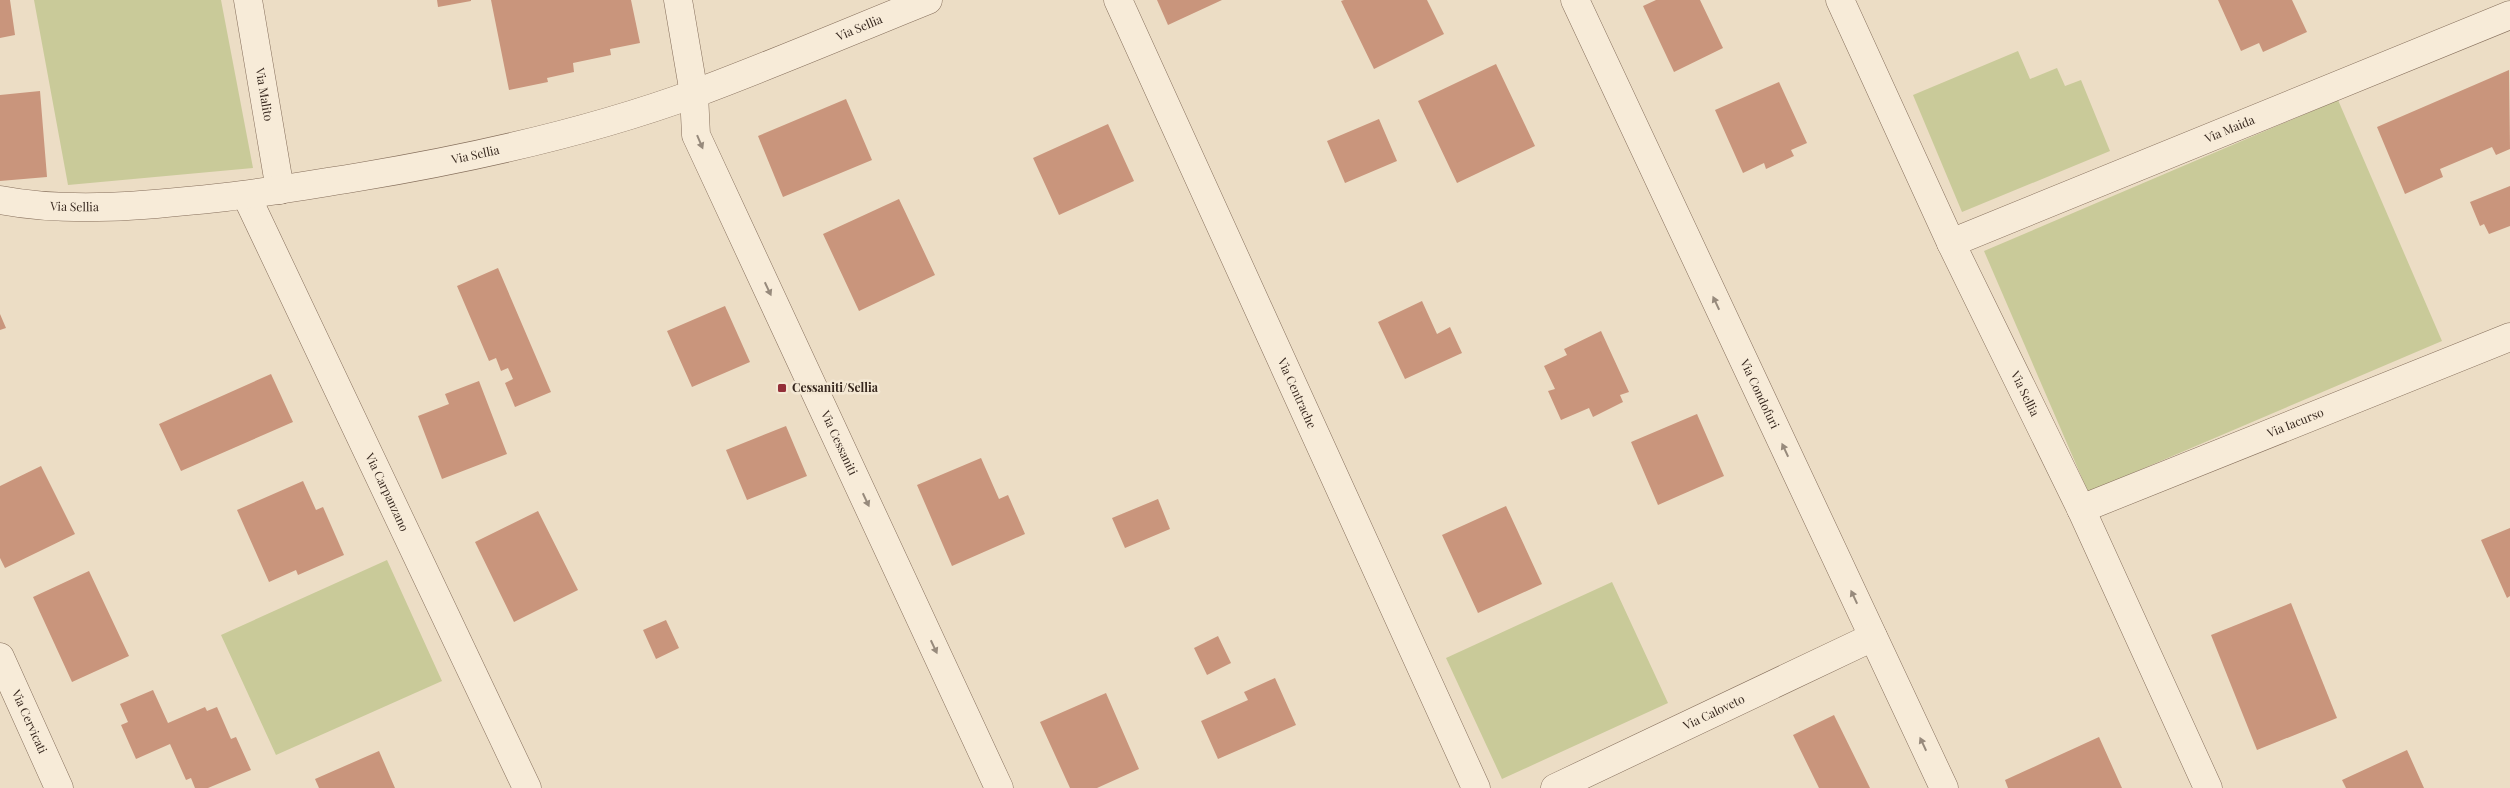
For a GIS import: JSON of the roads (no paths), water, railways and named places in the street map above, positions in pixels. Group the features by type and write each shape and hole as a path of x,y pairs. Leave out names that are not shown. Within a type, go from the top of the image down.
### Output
{"street":[{"name":"Via Malito","path":"248,0 280,190"},
{"name":"Via Cessaniti","path":"678,0 694,94 696,135 999,788"},
{"name":"Via Sellia","path":"0,200 27,205 90,206 172,202 246,195 422,166 513,147 694,94 928,0"},
{"name":"Via Centrache","path":"1118,0 1476,788"},
{"name":"Via Condofuri","path":"1574,0 1944,788"},
{"name":"Via Sellia","path":"1840,0 1951,243 2081,509 2208,788"},
{"name":"Via Maida","path":"1951,243 2510,15"},
{"name":"Via Carpanzano","path":"246,195 527,788"},
{"name":"Via Iacurso","path":"2081,509 2510,337"},
{"name":"Via Caloveto","path":"1555,788 1873,637"},
{"name":"Via Cervicati","path":"0,657 59,788"}],"place":[{"name":"Cessaniti/Sellia","path":"782,388"}]}
